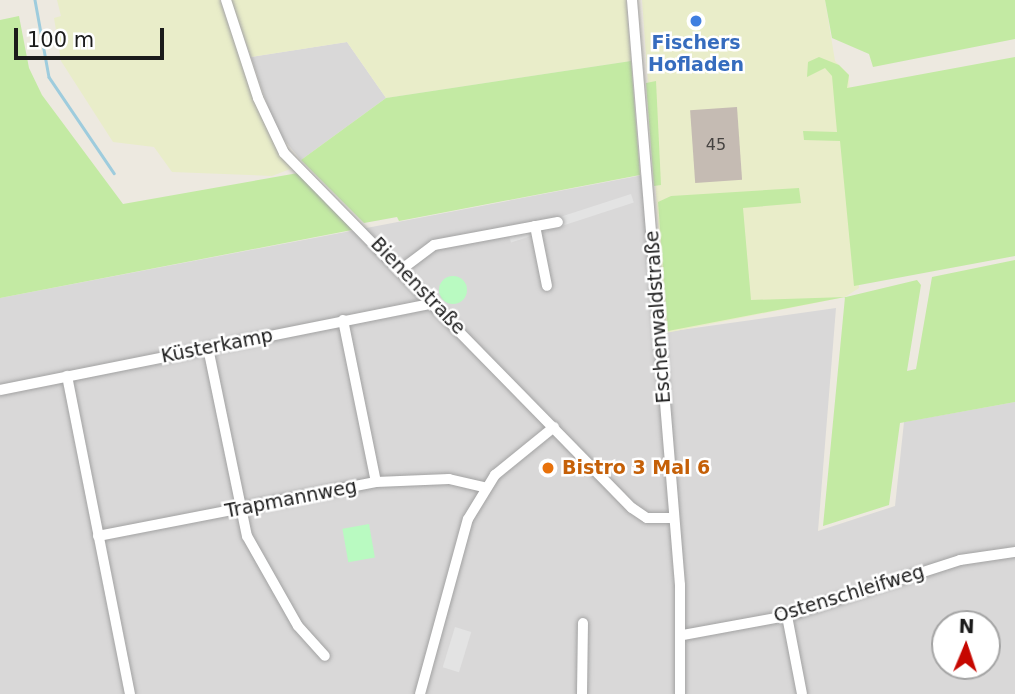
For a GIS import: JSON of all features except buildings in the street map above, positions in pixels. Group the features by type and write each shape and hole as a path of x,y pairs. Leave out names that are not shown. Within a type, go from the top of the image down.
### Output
{"street":[{"name":"Bienenstraße","path":"226,0 279,144 640,515 674,517"},
{"name":"Eschenwaldstraße","path":"632,0 683,635 680,694"},
{"path":"402,269 434,245 558,222"},
{"path":"535,226 547,286"},
{"name":"Küsterkamp","path":"0,390 435,303"},
{"path":"344,320 376,482"},
{"path":"208,348 247,536 298,626 325,656"},
{"path":"67,376 130,694"},
{"path":"420,694 442,627 458,545 485,487 554,427"},
{"name":"Trapmannweg","path":"98,536 376,482 449,479 485,487"},
{"name":"Ostenschleifweg","path":"683,635 787,616 960,560 1015,552"},
{"path":"787,616 802,694"},
{"path":"582,694 583,623"}],"shaded area":[{"path":"347,42 386,98 301,160 276,130 251,57"},
{"path":"643,175 659,333 836,308 818,531 895,506 904,422 1015,402 1015,694 0,694 0,298"},
{"path":"631,194 634,203 511,242 508,234"},
{"path":"455,627 471,632 459,672 443,667"}],"green space":[{"path":"57,0 220,0 256,105 278,152 293,168 272,176 172,172 154,147 113,142 61,61 54,18 61,16"},
{"path":"230,0 626,0 631,61 386,98 347,42 251,57"},
{"path":"642,0 825,0 835,61 849,75 859,288 845,297 666,333"},
{"path":"825,0 1015,0 1015,39 873,67 869,54 832,38"},
{"path":"19,16 29,68 42,95 123,204 298,173 357,229 0,298 0,20"},
{"path":"819,57 839,65 849,75 847,88 1015,57 1015,256 854,286 840,141 804,140 803,131 837,132 832,76 825,68 807,77 808,62"},
{"path":"631,61 640,175 399,221 397,217 364,223 301,160 386,98"},
{"path":"656,81 661,185 654,186 646,83"},
{"path":"799,188 801,203 743,208 751,300 845,297 668,331 658,202 671,196"},
{"path":"1015,260 1015,402 900,423 889,505 823,526 845,297 917,280 921,285 907,371 916,369 932,277"},
{"path":"453,276 463,280 467,290 463,300 453,304 443,300 439,290 443,280"},
{"path":"369,524 375,557 348,562 342,529"}],"waterway":[{"path":"35,0 49,77 114,173"}],"place":[{"name":"Fischers Hofladen","path":"696,21"},
{"name":"Bistro 3 Mal 6","path":"548,468"}]}
